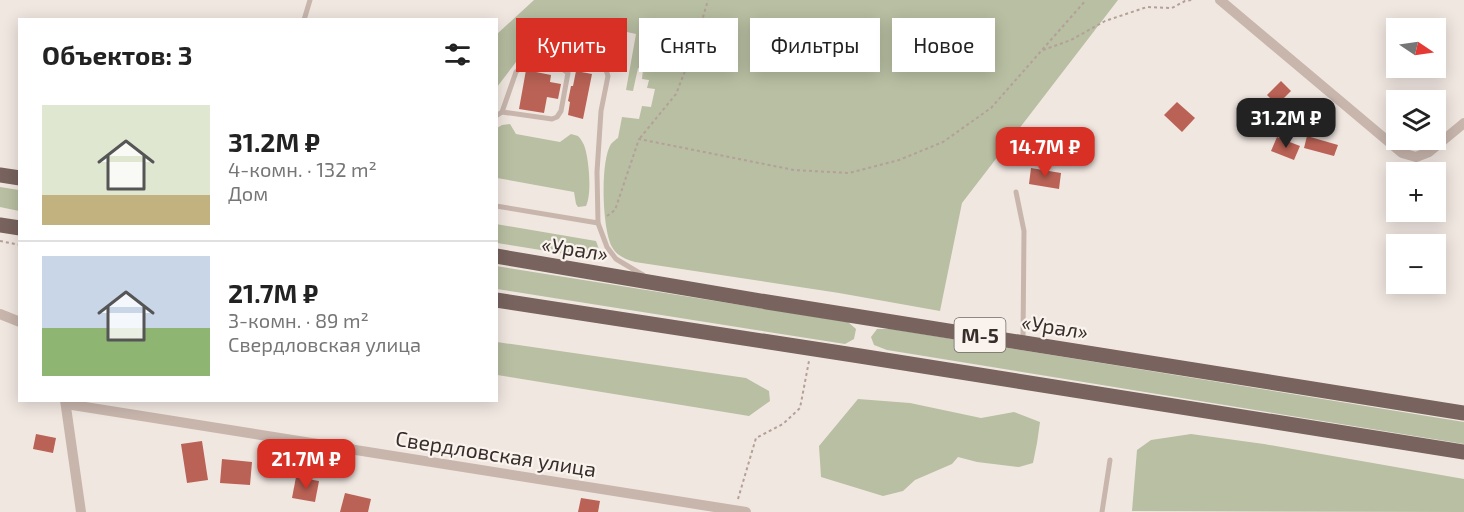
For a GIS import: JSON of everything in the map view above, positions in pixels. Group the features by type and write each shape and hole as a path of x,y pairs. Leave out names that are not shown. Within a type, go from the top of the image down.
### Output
{"main road":[{"path":"0,175 18,178"},
{"path":"0,225 18,228"},
{"name":"«Урал»","path":"498,256 778,304 1464,413"},
{"name":"М-5","path":"498,300 1464,452"}],"street":[{"path":"1220,0 1402,153 1416,157 1429,152 1464,123"},
{"path":"0,314 18,321"},
{"path":"66,402 81,512"},
{"name":"Свердловская улица","path":"66,402 738,511"}],"lane":[{"path":"305,18 310,0"},
{"path":"498,115 502,112 516,72"},
{"path":"502,112 552,119 557,117 561,111 567,72"},
{"path":"607,72 608,76 601,111 597,172 598,224 607,247 616,259 655,283"},
{"path":"1016,192 1024,231 1023,342"},
{"path":"498,206 598,224"},
{"path":"1102,512 1110,460"}],"path":[{"path":"598,224 615,210 639,139 676,94 694,48 708,0"},
{"path":"639,139 794,170 849,173 899,160 943,142 991,108 1086,0"},
{"path":"1043,50 1071,40 1105,21 1147,7 1172,8 1192,0"},
{"path":"0,241 18,245"},
{"path":"738,511 756,438 783,424 800,408 811,348"}],"green space":[{"path":"534,0 1118,0 962,203 940,311 635,262 619,255 614,250 609,238 604,211 605,165 611,144 618,138 622,117 639,119 642,106 651,107 655,89 647,88 649,80 642,79 643,72 738,72 738,18 639,18 639,68 633,91 626,90 636,34 627,32 627,18 516,18 516,62 498,86 498,33"},
{"path":"510,124 516,134 560,142 571,134 578,136 585,146 589,169 589,194 586,206 578,207 574,192 498,178 498,127"},
{"path":"0,187 18,190 18,211 0,207"},
{"path":"498,224 596,241 603,260 498,243"},
{"path":"498,266 848,322 856,329 854,339 845,344 498,289"},
{"path":"877,329 891,329 1464,422 1464,444 887,350 874,345 871,337"},
{"path":"498,342 746,378 769,391 770,401 749,416 498,375"},
{"path":"858,399 910,403 981,418 1014,412 1040,422 1033,463 1019,467 977,462 958,457 952,464 915,480 903,491 883,496 821,477 819,446"},
{"path":"1191,434 1264,444 1464,479 1464,512 1132,511 1137,450 1151,440"}],"building":[{"path":"526,72 551,75 550,82 561,84 558,99 547,97 544,113 519,109"},
{"path":"576,72 592,74 583,119 568,115 570,102 568,101 571,86 573,86"},
{"path":"1281,81 1291,91 1277,105 1267,95"},
{"path":"1177,102 1195,118 1182,132 1164,115"},
{"path":"1307,136 1338,145 1334,156 1304,148"},
{"path":"1277,137 1300,146 1294,160 1271,151"},
{"path":"1031,168 1061,173 1059,189 1029,184"},
{"path":"36,434 56,438 53,453 33,449"},
{"path":"202,441 208,480 187,483 181,444"},
{"path":"222,459 252,462 250,485 220,483"},
{"path":"296,477 319,481 315,502 292,498"},
{"path":"345,493 371,499 368,512 340,512"},
{"path":"581,498 600,501 598,512 578,512"}]}
